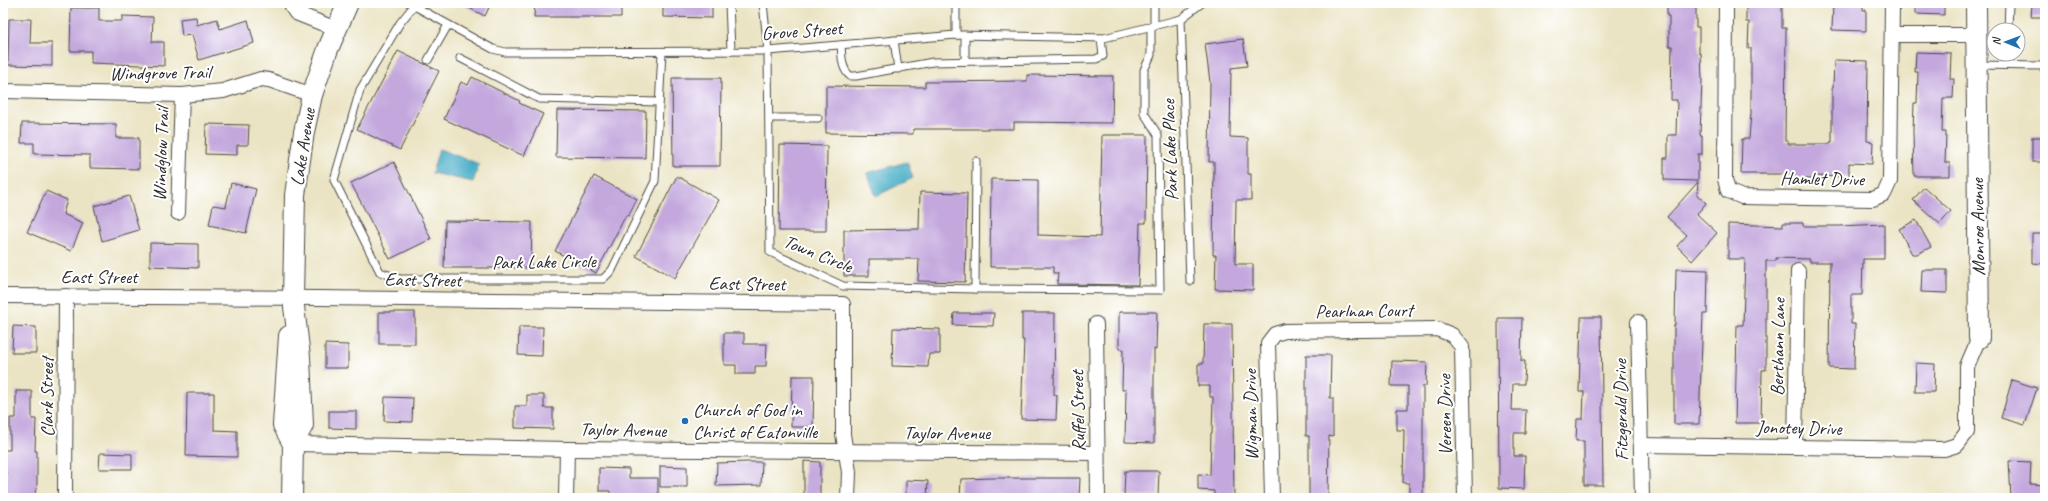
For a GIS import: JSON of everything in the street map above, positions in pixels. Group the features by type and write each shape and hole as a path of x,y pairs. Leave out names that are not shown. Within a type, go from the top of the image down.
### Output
{"main road":[{"name":"Lake Avenue","path":"293,444 303,425 300,357 293,298 295,195 304,132 312,95 336,29 348,3"},
{"name":"Monroe Avenue","path":"1976,3 1978,338"},
{"path":"292,498 293,444"}],"street":[{"path":"292,3 292,8 296,13 336,29"},
{"name":"Hamlet Drive","path":"1726,3 1725,180 1728,191 1742,197 1873,199 1884,194 1890,181 1892,35"},
{"path":"1892,3 1892,35 1976,35"},
{"name":"Windgrove Trail","path":"3,91 182,95 223,91 261,79 269,80 312,95"},
{"name":"Windglow Trail","path":"178,213 182,95"},
{"name":"Berthann Lane","path":"1795,447 1798,271"},
{"name":"East Street","path":"3,296 843,304 843,434 846,451"},
{"name":"Clark Street","path":"65,498 66,296"},
{"name":"Fitzgerald Drive","path":"1638,322 1642,498"},
{"name":"Ruffel Street","path":"1096,324 1098,498"},
{"name":"Pearlnan Court","path":"1274,334 1285,331 1437,329 1452,335"},
{"name":"Wigman Drive","path":"1272,498 1268,343 1274,334"},
{"name":"Vereen Drive","path":"1452,335 1462,347 1465,498"},
{"name":"Monroe Avenue","path":"1957,445 1967,432 1967,366 1978,338"},
{"name":"Taylor Avenue","path":"293,444 567,449 1097,453"},
{"name":"Jonotey Drive","path":"1641,445 1944,449 1957,445"},
{"path":"566,498 567,449"},
{"path":"846,451 849,472 848,498"}],"lane":[{"path":"730,3 730,52"},
{"name":"Town Circle","path":"763,3 768,51 770,252 843,286 975,289"},
{"path":"956,3 956,35"},
{"path":"976,161 975,289 1160,290 1158,135 1144,113 1144,70 1150,55 1154,3"},
{"name":"Grove Street","path":"413,4 493,49 505,52 730,52 768,51 956,35 1101,38 1181,19 1202,3"},
{"path":"2008,22 2009,3"},
{"name":"Park Lake Circle","path":"413,4 360,90 334,180 380,272 400,279 603,280 612,270 655,181 662,52"},
{"name":"Park Lake Place","path":"1181,19 1190,281"},
{"path":"428,60 448,25"},
{"path":"965,35 965,60"},
{"path":"841,45 842,62 846,72 850,76 933,62 965,60 1096,59 1103,56 1101,38"},
{"path":"894,40 898,69"},
{"path":"460,58 539,99 659,102"},
{"path":"1976,65 2045,66"},
{"path":"769,118 818,118"}],"water":[{"path":"439,149 479,164 473,182 432,173"},
{"path":"907,162 913,178 876,196 867,173"}],"building":[{"path":"459,3 491,3 485,16"},
{"path":"535,3 621,3 621,17 534,17"},
{"path":"663,3 712,3 712,18 663,17"},
{"path":"1667,3 1696,3 1696,27 1699,27 1699,53 1701,53 1702,80 1700,135 1702,135 1702,154 1698,154 1698,181 1664,180 1664,158 1668,158 1668,135 1676,135 1677,100 1671,100 1672,46 1669,46 1669,16 1667,16"},
{"path":"1746,3 1782,3 1782,28 1786,28 1785,141 1788,141 1788,144 1830,144 1830,142 1832,142 1832,88 1834,60 1868,61 1867,141 1873,142 1872,164 1849,163 1849,177 1814,176 1814,179 1793,179 1793,174 1741,174 1742,139 1749,139 1751,113 1751,48 1748,48 1749,22 1746,22"},
{"path":"1833,3 1863,3 1863,10 1866,10 1866,31 1832,30"},
{"path":"1915,3 1944,3 1944,15 1915,14"},
{"path":"2032,3 2045,3 2045,17 2031,17"},
{"path":"71,8 99,8 99,21 122,21 122,16 153,17 152,42 164,42 164,66 91,63 91,51 70,51"},
{"path":"196,17 197,25 217,19 220,29 248,20 254,43 199,60 192,35 182,36 180,19"},
{"path":"9,19 31,19 30,43 52,43 52,66 8,65"},
{"path":"1243,39 1247,66 1231,68 1230,137 1248,138 1248,174 1251,174 1251,200 1236,200 1235,264 1253,264 1253,290 1215,289 1216,255 1213,255 1214,162 1209,162 1210,82 1205,44"},
{"path":"398,51 439,71 400,150 357,129"},
{"path":"1916,52 1951,53 1950,79 1954,79 1953,98 1943,98 1942,132 1946,132 1945,163 1950,163 1950,176 1914,176 1914,103 1917,103 1918,72 1915,72"},
{"path":"1027,75 1113,76 1112,123 1014,122 1014,129 913,129 913,134 826,133 826,86 925,87 925,82 1027,81"},
{"path":"472,77 520,101 519,103 543,114 524,156 444,119 461,82 468,85"},
{"path":"672,78 721,78 720,166 673,166"},
{"path":"557,110 646,111 645,158 556,157"},
{"path":"22,123 116,124 116,138 139,138 139,169 90,168 90,155 34,154 34,143 21,143"},
{"path":"206,124 249,125 248,145 237,145 237,155 205,154"},
{"path":"1102,135 1147,135 1146,223 1140,223 1138,285 1057,284 1058,273 1053,273 1053,267 990,267 991,179 1038,180 1038,235 1100,237"},
{"path":"2032,137 2045,137 2045,162 2032,162"},
{"path":"780,145 827,146 826,231 779,231"},
{"path":"394,162 431,239 390,259 351,183"},
{"path":"594,176 637,199 628,216 626,215 596,273 555,251"},
{"path":"677,176 719,200 675,278 636,256"},
{"path":"1698,182 1697,195 1706,203 1697,214 1717,233 1692,261 1677,246 1687,235 1667,217"},
{"path":"231,183 256,189 246,233 209,225 213,205 226,207"},
{"path":"1924,187 1951,211 1940,224 1913,200"},
{"path":"46,191 67,200 63,214 83,223 71,251 27,232"},
{"path":"920,192 967,193 965,282 918,281 919,259 869,259 869,276 844,276 844,230 919,229"},
{"path":"129,196 139,230 102,241 94,206"},
{"path":"1916,220 1931,247 1917,254 1912,254 1899,229"},
{"path":"445,221 532,222 531,268 444,268"},
{"path":"1783,223 1803,223 1803,226 1884,224 1884,259 1863,259 1862,295 1851,295 1851,324 1855,324 1854,369 1829,368 1830,262 1810,262 1810,259 1776,258 1776,261 1766,261 1766,370 1762,370 1761,423 1735,423 1737,325 1743,325 1745,259 1728,259 1728,224 1783,226"},
{"path":"2032,234 2045,234 2045,264 2032,263"},
{"path":"150,243 198,244 198,268 150,266"},
{"path":"1676,269 1708,270 1707,314 1703,314 1699,424 1674,424 1674,325"},
{"path":"1922,270 1947,270 1947,293 1921,292"},
{"path":"379,312 415,312 415,344 379,344"},
{"path":"1119,312 1157,312 1156,350 1154,349 1154,443 1125,442 1126,390 1122,390 1123,349 1119,349"},
{"path":"954,313 994,313 993,326 953,325"},
{"path":"1022,313 1055,313 1054,395 1057,395 1056,420 1021,419 1024,340 1022,340"},
{"path":"1581,317 1601,317 1603,485 1584,485 1584,441 1576,441 1577,419 1583,419 1584,392 1579,392"},
{"path":"1498,318 1522,318 1521,361 1525,361 1524,384 1513,384 1512,410 1526,410 1525,433 1514,433 1514,456 1525,456 1524,489 1499,488"},
{"path":"1204,324 1232,324 1234,498 1214,498 1214,491 1198,490 1198,474 1210,475 1212,433 1213,397 1210,397 1210,386 1198,386 1198,364 1203,364"},
{"path":"13,326 36,327 36,353 12,353"},
{"path":"519,327 543,327 542,356 518,355"},
{"path":"893,328 940,329 940,354 929,354 928,367 892,366"},
{"path":"724,333 744,333 744,344 767,344 766,366 755,366 755,374 736,374 736,365 724,365"},
{"path":"325,344 348,345 348,368 325,368"},
{"path":"1306,355 1331,355 1330,398 1333,398 1333,437 1329,436 1328,498 1309,498 1309,436 1306,436"},
{"path":"1392,361 1427,362 1426,386 1423,386 1423,498 1409,498 1409,483 1403,483 1404,430 1397,430 1397,409 1408,409 1408,386 1391,386"},
{"path":"1916,363 1935,364 1934,392 1915,392"},
{"path":"792,376 814,376 813,427 791,427"},
{"path":"2012,380 2037,388 2025,425 2001,418"},
{"path":"16,391 32,391 32,419 36,419 35,451 37,451 37,485 34,498 12,498 3,496 7,473 3,473 3,450 10,450 10,418 16,418"},
{"path":"187,393 214,393 214,430 237,431 237,457 186,456"},
{"path":"527,395 544,395 544,408 553,408 553,429 515,428 515,406 527,406"},
{"path":"385,397 413,398 412,422 384,421"},
{"path":"329,411 356,411 356,429 329,428"},
{"path":"100,453 132,454 132,469 99,469"},
{"path":"804,461 820,462 820,498 804,498"},
{"path":"2009,461 2031,462 2030,484 2045,485 2045,498 2011,498"},
{"path":"762,462 761,485 716,486 717,463"},
{"path":"660,466 687,467 687,487 660,487"},
{"path":"599,468 629,469 629,478 658,478 658,498 610,498 610,491 599,491"},
{"path":"1125,471 1159,471 1158,496 1124,495"},
{"path":"1080,478 1079,498 960,498 961,479"},
{"path":"906,480 928,481 927,498 906,498"}],"place":[{"name":"Church of God in Christ of Eatonville","path":"685,421"}]}
